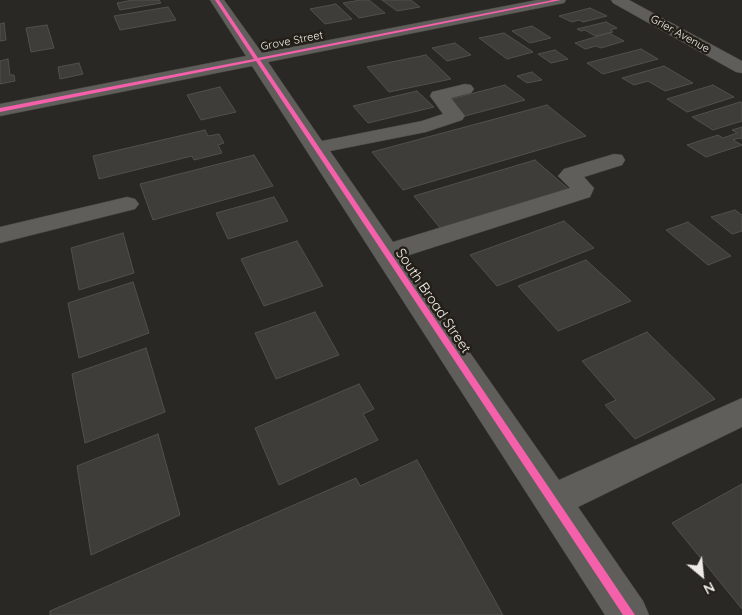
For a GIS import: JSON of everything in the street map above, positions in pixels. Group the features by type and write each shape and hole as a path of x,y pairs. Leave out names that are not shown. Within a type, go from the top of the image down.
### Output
{"street":[{"name":"South Broad Street","path":"217,0 630,615"},
{"name":"Grove Street","path":"0,113 257,59 559,0"},
{"name":"Grier Avenue","path":"618,0 742,68"},
{"path":"316,148 426,126 455,116 439,96 465,89"},
{"path":"386,253 582,192 583,188 569,176 614,160"},
{"path":"0,235 126,204"},
{"path":"553,501 742,412"}],"building":[{"path":"133,0 159,0 161,3 120,10 117,3"},
{"path":"369,0 385,13 359,18 343,3"},
{"path":"382,0 411,0 420,7 397,11"},
{"path":"336,4 352,19 325,24 310,9"},
{"path":"168,7 176,20 120,30 114,16"},
{"path":"590,8 607,16 583,22 579,20 572,22 559,16"},
{"path":"606,22 617,28 610,30 613,32 595,36 585,30 577,29"},
{"path":"4,23 6,40 0,41 0,24"},
{"path":"47,25 54,48 31,52 26,28"},
{"path":"532,26 551,38 530,43 512,31"},
{"path":"504,33 533,52 507,59 479,38"},
{"path":"609,33 624,41 601,48 596,46 585,49 575,43"},
{"path":"455,43 471,55 447,61 432,48"},
{"path":"641,49 658,59 603,74 587,63"},
{"path":"555,50 568,59 551,63 538,54"},
{"path":"426,55 451,79 389,92 367,67"},
{"path":"8,59 10,75 14,75 15,81 0,84 0,61"},
{"path":"79,63 83,74 60,79 58,67"},
{"path":"664,66 693,83 665,91 648,81 634,85 622,78"},
{"path":"532,72 542,80 527,83 517,76"},
{"path":"505,85 525,100 465,116 447,100"},
{"path":"713,85 734,97 687,112 667,99"},
{"path":"220,87 236,112 201,120 187,95"},
{"path":"417,91 434,107 368,123 353,106"},
{"path":"740,102 742,103 742,121 713,130 692,117"},
{"path":"547,105 586,136 403,190 372,152"},
{"path":"742,127 742,139 733,140 742,145 706,157 687,145 718,135 723,138 737,133 732,130"},
{"path":"205,130 208,136 219,134 224,143 218,145 222,153 194,160 192,156 99,179 93,156"},
{"path":"254,155 273,186 153,220 140,184"},
{"path":"535,160 572,192 445,234 414,196"},
{"path":"274,197 288,221 228,239 216,213"},
{"path":"735,210 742,215 742,231 732,234 711,217"},
{"path":"564,221 594,248 497,286 470,255"},
{"path":"688,222 731,256 708,265 666,230"},
{"path":"123,233 134,273 79,290 71,248"},
{"path":"297,241 323,286 264,306 241,259"},
{"path":"586,260 631,301 558,331 518,286"},
{"path":"133,282 149,333 79,358 68,303"},
{"path":"315,312 339,355 276,379 255,333"},
{"path":"647,332 715,399 635,439 605,405 616,400 582,361"},
{"path":"146,348 165,412 85,443 72,374"},
{"path":"359,384 374,409 363,414 378,440 279,485 255,428"},
{"path":"158,434 180,515 91,555 77,466"},
{"path":"417,460 503,615 50,615 50,611 356,478 360,486"},
{"path":"742,484 742,609 672,523"}],"cycle path":[{"path":"217,0 629,615"},
{"path":"0,110 559,0"}]}
